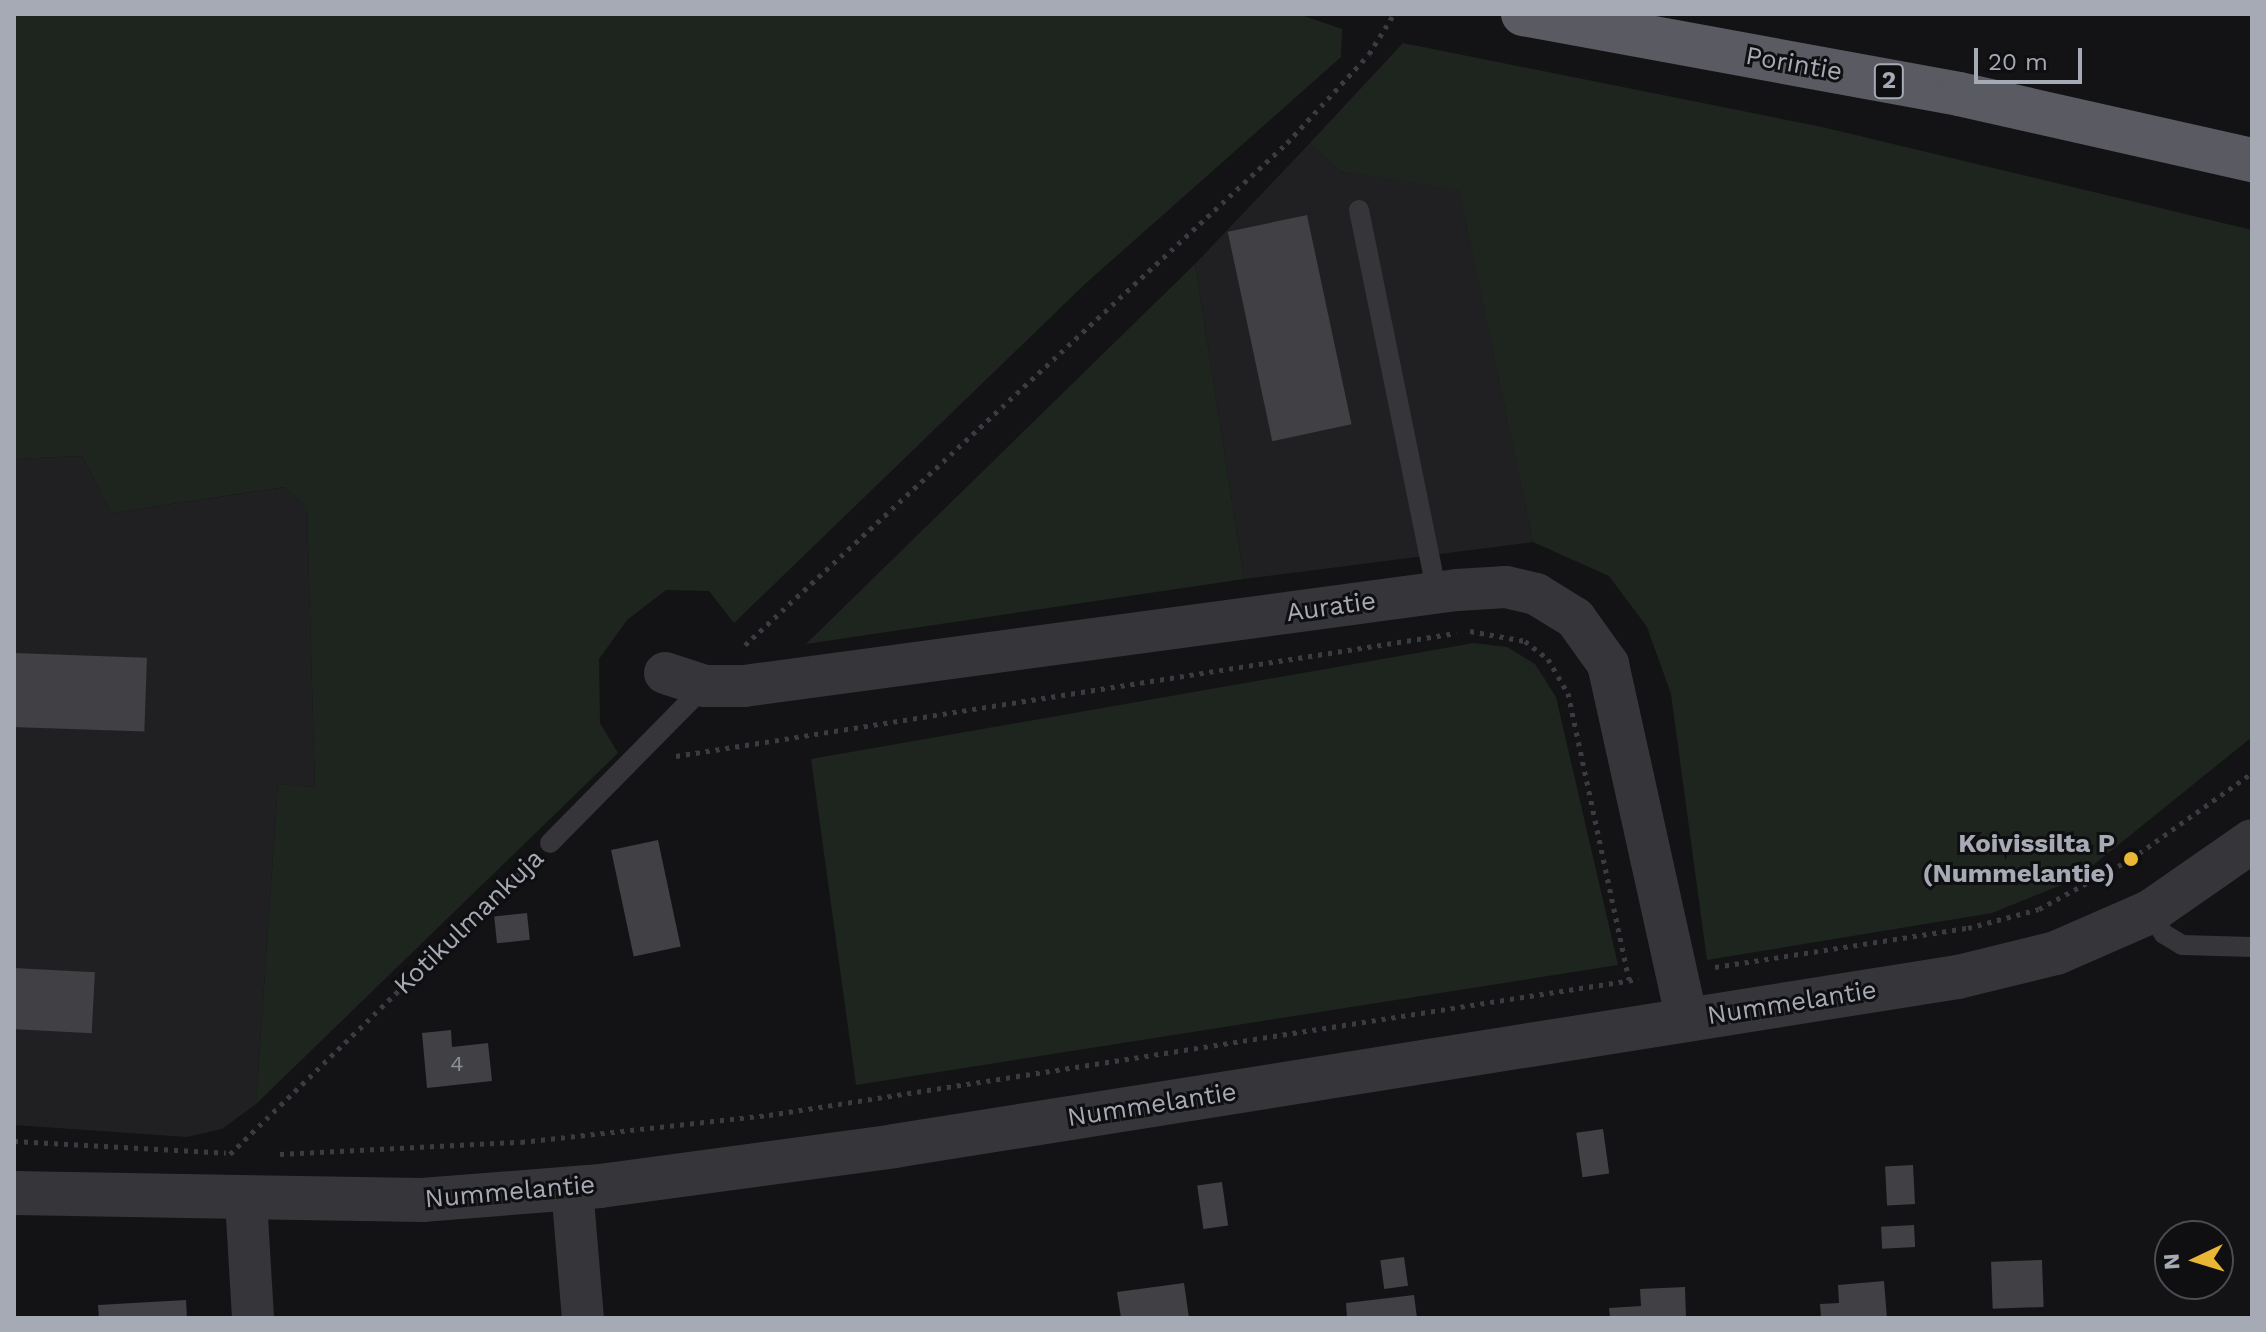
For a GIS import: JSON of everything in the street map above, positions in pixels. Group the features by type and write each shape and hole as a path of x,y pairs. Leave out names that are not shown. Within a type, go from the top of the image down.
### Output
{"highway":[{"name":"Porintie","path":"1523,14 1959,94 2252,160"}],"street":[{"name":"Auratie","path":"665,673 705,686 744,686 1437,592 1506,587 1536,594 1575,618 1608,664 1687,1019"},
{"name":"Nummelantie","path":"14,1193 246,1200 422,1200 572,1188 894,1146 1958,977 2056,953 2150,912 2252,841"},
{"path":"572,1188 583,1318"},
{"path":"246,1200 253,1318"}],"lane":[{"path":"1359,210 1437,592"},
{"name":"Kotikulmankuja","path":"550,843 633,763 705,686"},
{"path":"2150,912 2164,934 2182,945 2252,947"}],"path":[{"path":"705,686 1287,143 1369,54 1394,14"},
{"path":"633,763 1468,631 1498,633 1525,641 1548,659 1568,693 1629,980"},
{"path":"265,1155 521,1142 769,1115 1968,928 2039,909 2131,859 2252,773"},
{"name":"Kotikulmankuja","path":"230,1154 550,843"},
{"path":"14,1141 241,1154"}],"shaded area":[{"path":"14,14 1298,14 1342,29 1341,57 1085,284 734,623 709,591 666,590 627,620 599,659 600,723 618,753 256,1104 278,784 315,787 307,507 285,487 111,513 82,456 14,459"},
{"path":"1403,43 1822,127 2252,230 2252,737 2076,879 1992,913 1707,960 1671,694 1647,627 1609,576 1533,542 1459,190 1339,171 1310,143"},
{"path":"1310,143 1339,171 1459,189 1533,542 1244,579 1195,264"},
{"path":"1195,264 1244,579 806,644"},
{"path":"82,456 111,513 286,487 307,507 315,787 278,784 256,1104 222,1129 187,1137 14,1125 14,459"},
{"path":"1474,643 1507,647 1535,664 1556,697 1618,965 856,1085 811,759"}],"building":[{"path":"1307,215 1351,424 1272,441 1228,232"},
{"path":"14,653 147,658 144,732 14,727"},
{"path":"658,840 681,947 634,957 611,850"},
{"path":"527,913 530,940 497,943 494,916"},
{"path":"14,968 95,972 92,1033 14,1029"},
{"path":"451,1030 452,1047 488,1043 492,1081 427,1088 422,1033"},
{"path":"1603,1129 1609,1174 1583,1177 1576,1133"},
{"path":"1913,1165 1915,1204 1887,1205 1885,1166"},
{"path":"1222,1182 1228,1226 1203,1229 1197,1185"},
{"path":"1914,1225 1915,1247 1882,1249 1881,1227"},
{"path":"1404,1257 1408,1286 1384,1289 1380,1260"},
{"path":"2042,1260 2044,1307 1993,1309 1991,1262"},
{"path":"1884,1281 1887,1318 1821,1318 1820,1304 1839,1303 1838,1285"},
{"path":"1184,1283 1189,1318 1121,1318 1117,1292"},
{"path":"1685,1287 1686,1318 1610,1318 1609,1308 1641,1306 1640,1289"},
{"path":"1414,1295 1417,1318 1347,1318 1346,1303"},
{"path":"186,1300 187,1318 99,1318 98,1305"}],"place":[{"name":"Koivissilta P (Nummelantie)","path":"2131,859"}]}
